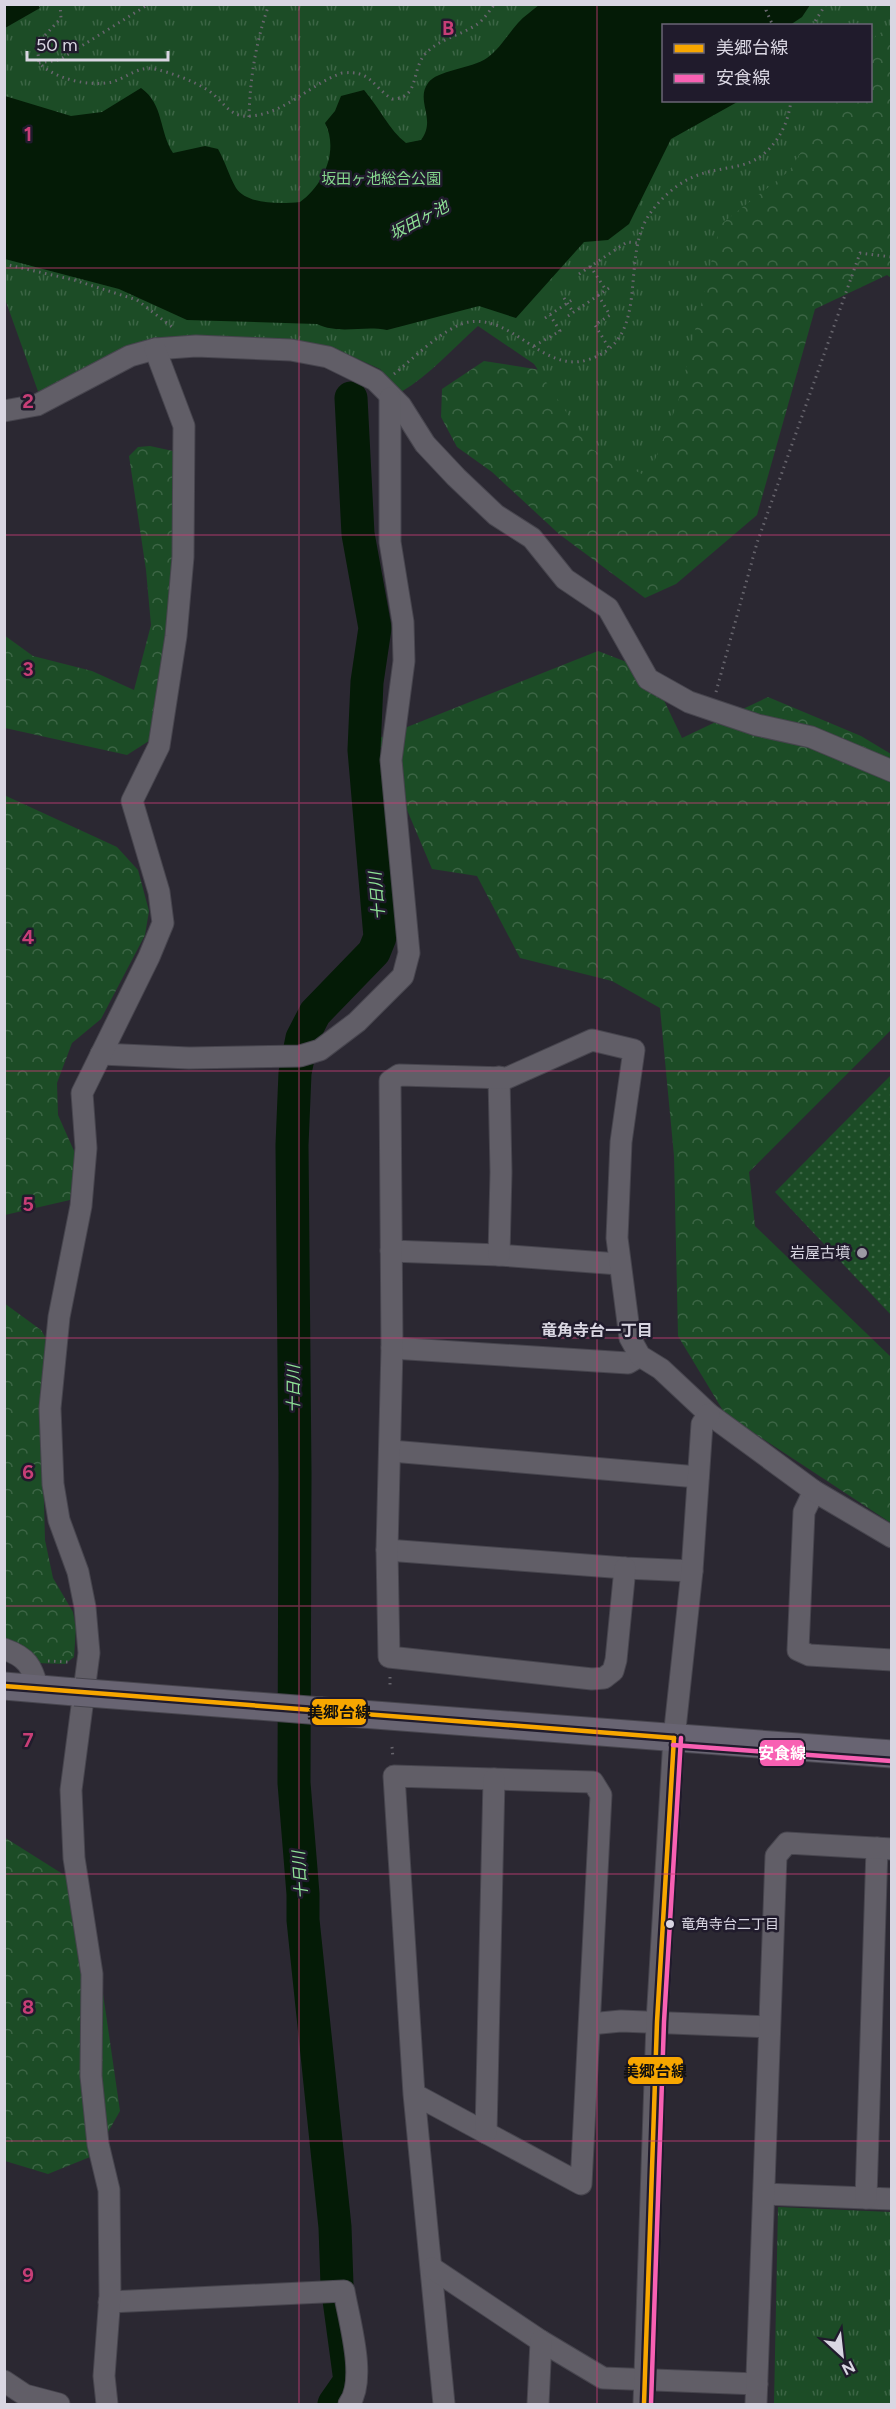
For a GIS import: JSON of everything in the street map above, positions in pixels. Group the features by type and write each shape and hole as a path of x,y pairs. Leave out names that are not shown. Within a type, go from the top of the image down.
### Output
{"main road":[{"path":"4,1686 891,1754"}],"street":[{"path":"4,411 37,405 130,356 155,349 196,346 291,350 328,357 375,380 400,406 425,444 456,477 496,515 532,538 565,579 608,608 648,679 689,702 757,725 811,737 891,771"},
{"path":"106,2404 104,2376 110,2302 110,2190 98,2144 91,2076 92,1974 74,1858 71,1790 89,1653 85,1607 78,1572 59,1520 53,1484 50,1408 59,1317 83,1183 86,1148 82,1093 149,957 163,923 159,892 132,801 159,746 176,636 183,557 184,426 155,349"},
{"path":"101,1054 189,1058 300,1056 320,1050 339,1036 403,976 409,953 391,760 404,661 403,622 390,542 385,392"},
{"path":"625,1569 614,1671 604,1678 592,1679 389,1657 387,1550 392,1348 390,1081 399,1075 507,1078 592,1040 634,1050 621,1142 617,1238 630,1338 640,1356 661,1368 710,1414 814,1491 891,1537"},
{"path":"499,1077 501,1172 499,1255"},
{"path":"391,1251 499,1255 619,1264"},
{"path":"392,1348 628,1363 640,1356"},
{"path":"644,2404 657,2022 674,1738 692,1571 702,1424 710,1414"},
{"path":"391,1451 698,1477"},
{"path":"814,1491 804,1512 798,1650 809,1655 891,1660"},
{"path":"387,1550 625,1569 692,1571"},
{"path":"4,1649 21,1655 32,1667 38,1689"},
{"path":"414,2094 581,2184 602,1795 593,1782 394,1776 414,2094 444,2404"},
{"path":"486,2133 494,1779"},
{"path":"432,2268 540,2341 603,2378 645,2380 756,2394 776,1856 787,1843 884,1848 866,2198"},
{"path":"590,2024 657,2022 768,2027"},
{"path":"764,2194 891,2199"},
{"path":"110,2302 344,2291 354,2346 356,2395 350,2404"},
{"path":"538,2404 540,2341"},
{"path":"4,2381 25,2395 59,2404"}],"path":[{"path":"60,4 61,18 38,44 39,63 48,72 92,82 112,82 141,69 153,68 195,83 210,91 233,114 249,117 270,112 342,73 355,72 363,75 392,99 406,97 411,92 420,61 426,52 476,25 495,4"},
{"path":"39,63 59,60 149,4"},
{"path":"249,117 249,82 258,38 269,4"},
{"path":"767,4 766,10 772,24"},
{"path":"813,24 826,4"},
{"path":"385,392 441,337 468,322 495,325 549,356 574,362 586,360 609,348 623,334 628,320 638,243 649,215 681,183 706,172 751,162 768,152 778,140 786,123 791,102"},
{"path":"579,274 627,242 638,243"},
{"path":"711,710 757,543 860,253 891,257"},
{"path":"4,264 74,280 137,300 196,346"},
{"path":"590,266 606,290"},
{"path":"568,316 612,286"},
{"path":"598,295 610,315 594,325 609,348"},
{"path":"564,298 573,312"},
{"path":"545,318 572,300"},
{"path":"534,346 560,331 550,315"}],"green space":[{"name":"坂田ヶ池総合公園","path":"891,4 892,24 872,39 872,24 662,24 662,102 832,102 789,171 720,225 678,402 648,477 591,449 534,364 478,326 431,370 401,392 380,369 331,347 219,339 181,342 173,336 135,343 40,397 5,299 4,5"},
{"path":"891,5 891,278 887,275 815,309 757,515 676,584 645,598 559,534 492,472 457,447 441,417 442,389 484,361 579,376 799,102 872,102 872,30"},
{"path":"150,446 173,451 175,555 152,739 127,755 5,728 4,635 33,656 92,671 134,690 151,625 146,570 129,456 138,447"},
{"path":"598,651 650,671 682,738 768,697 861,736 891,754 891,1030 749,1172 755,1226 891,1357 891,1523 725,1414 678,1336 674,1156 660,1008 612,981 520,958 477,876 432,869 377,739"},
{"path":"4,795 117,847 138,870 149,911 145,935 101,1019 72,1043 57,1083 58,1115 75,1153 70,1200 5,1215"},
{"name":"岩屋古墳","path":"891,1075 891,1315 775,1192"},
{"path":"4,1303 41,1330 47,1340 42,1427 45,1540 53,1578 73,1612 76,1628 74,1657 65,1664 5,1662"},
{"path":"4,1837 77,1883 97,1952 120,2111 95,2155 48,2174 5,2161"},
{"path":"778,2207 891,2212 891,2404 774,2404"}],"water":[{"path":"5,4 38,5 40,8 5,28"},
{"name":"坂田ヶ池","path":"539,5 810,5 802,17 792,24 662,24 662,102 737,102 671,139 629,224 608,240 584,242 516,318 479,306 387,330 335,329 317,324 187,320 119,289 5,259 5,96 71,116 102,112 141,88 158,110 165,136 173,153 205,146 218,149 241,194 265,202 300,202 316,186 327,166 330,144 325,123 335,111 341,96 364,90 400,138 406,143 421,140 427,125 424,97 428,83 446,72 487,58 520,20"}],"waterway":[{"name":"十日川","path":"334,2404 350,2381 337,2285 335,2227 303,1920 294,1783 295,1473 292,1145 295,1073 302,1038 315,1013 374,952 380,937 364,750 367,682 375,628 358,534 351,398"}],"transit line":[{"name":"美郷台線","path":"4,1686 674,1738"},
{"name":"美郷台線","path":"644,2404 657,2022 674,1738"},
{"name":"安食線","path":"651,2404 664,2022 681,1738"},
{"name":"安食線","path":"673,1745 891,1761"}],"place":[{"name":"岩屋古墳","path":"862,1253"},
{"name":"竜角寺台二丁目","path":"670,1924"}],"district":[{"name":"竜角寺台一丁目","path":"597,1330"}]}
